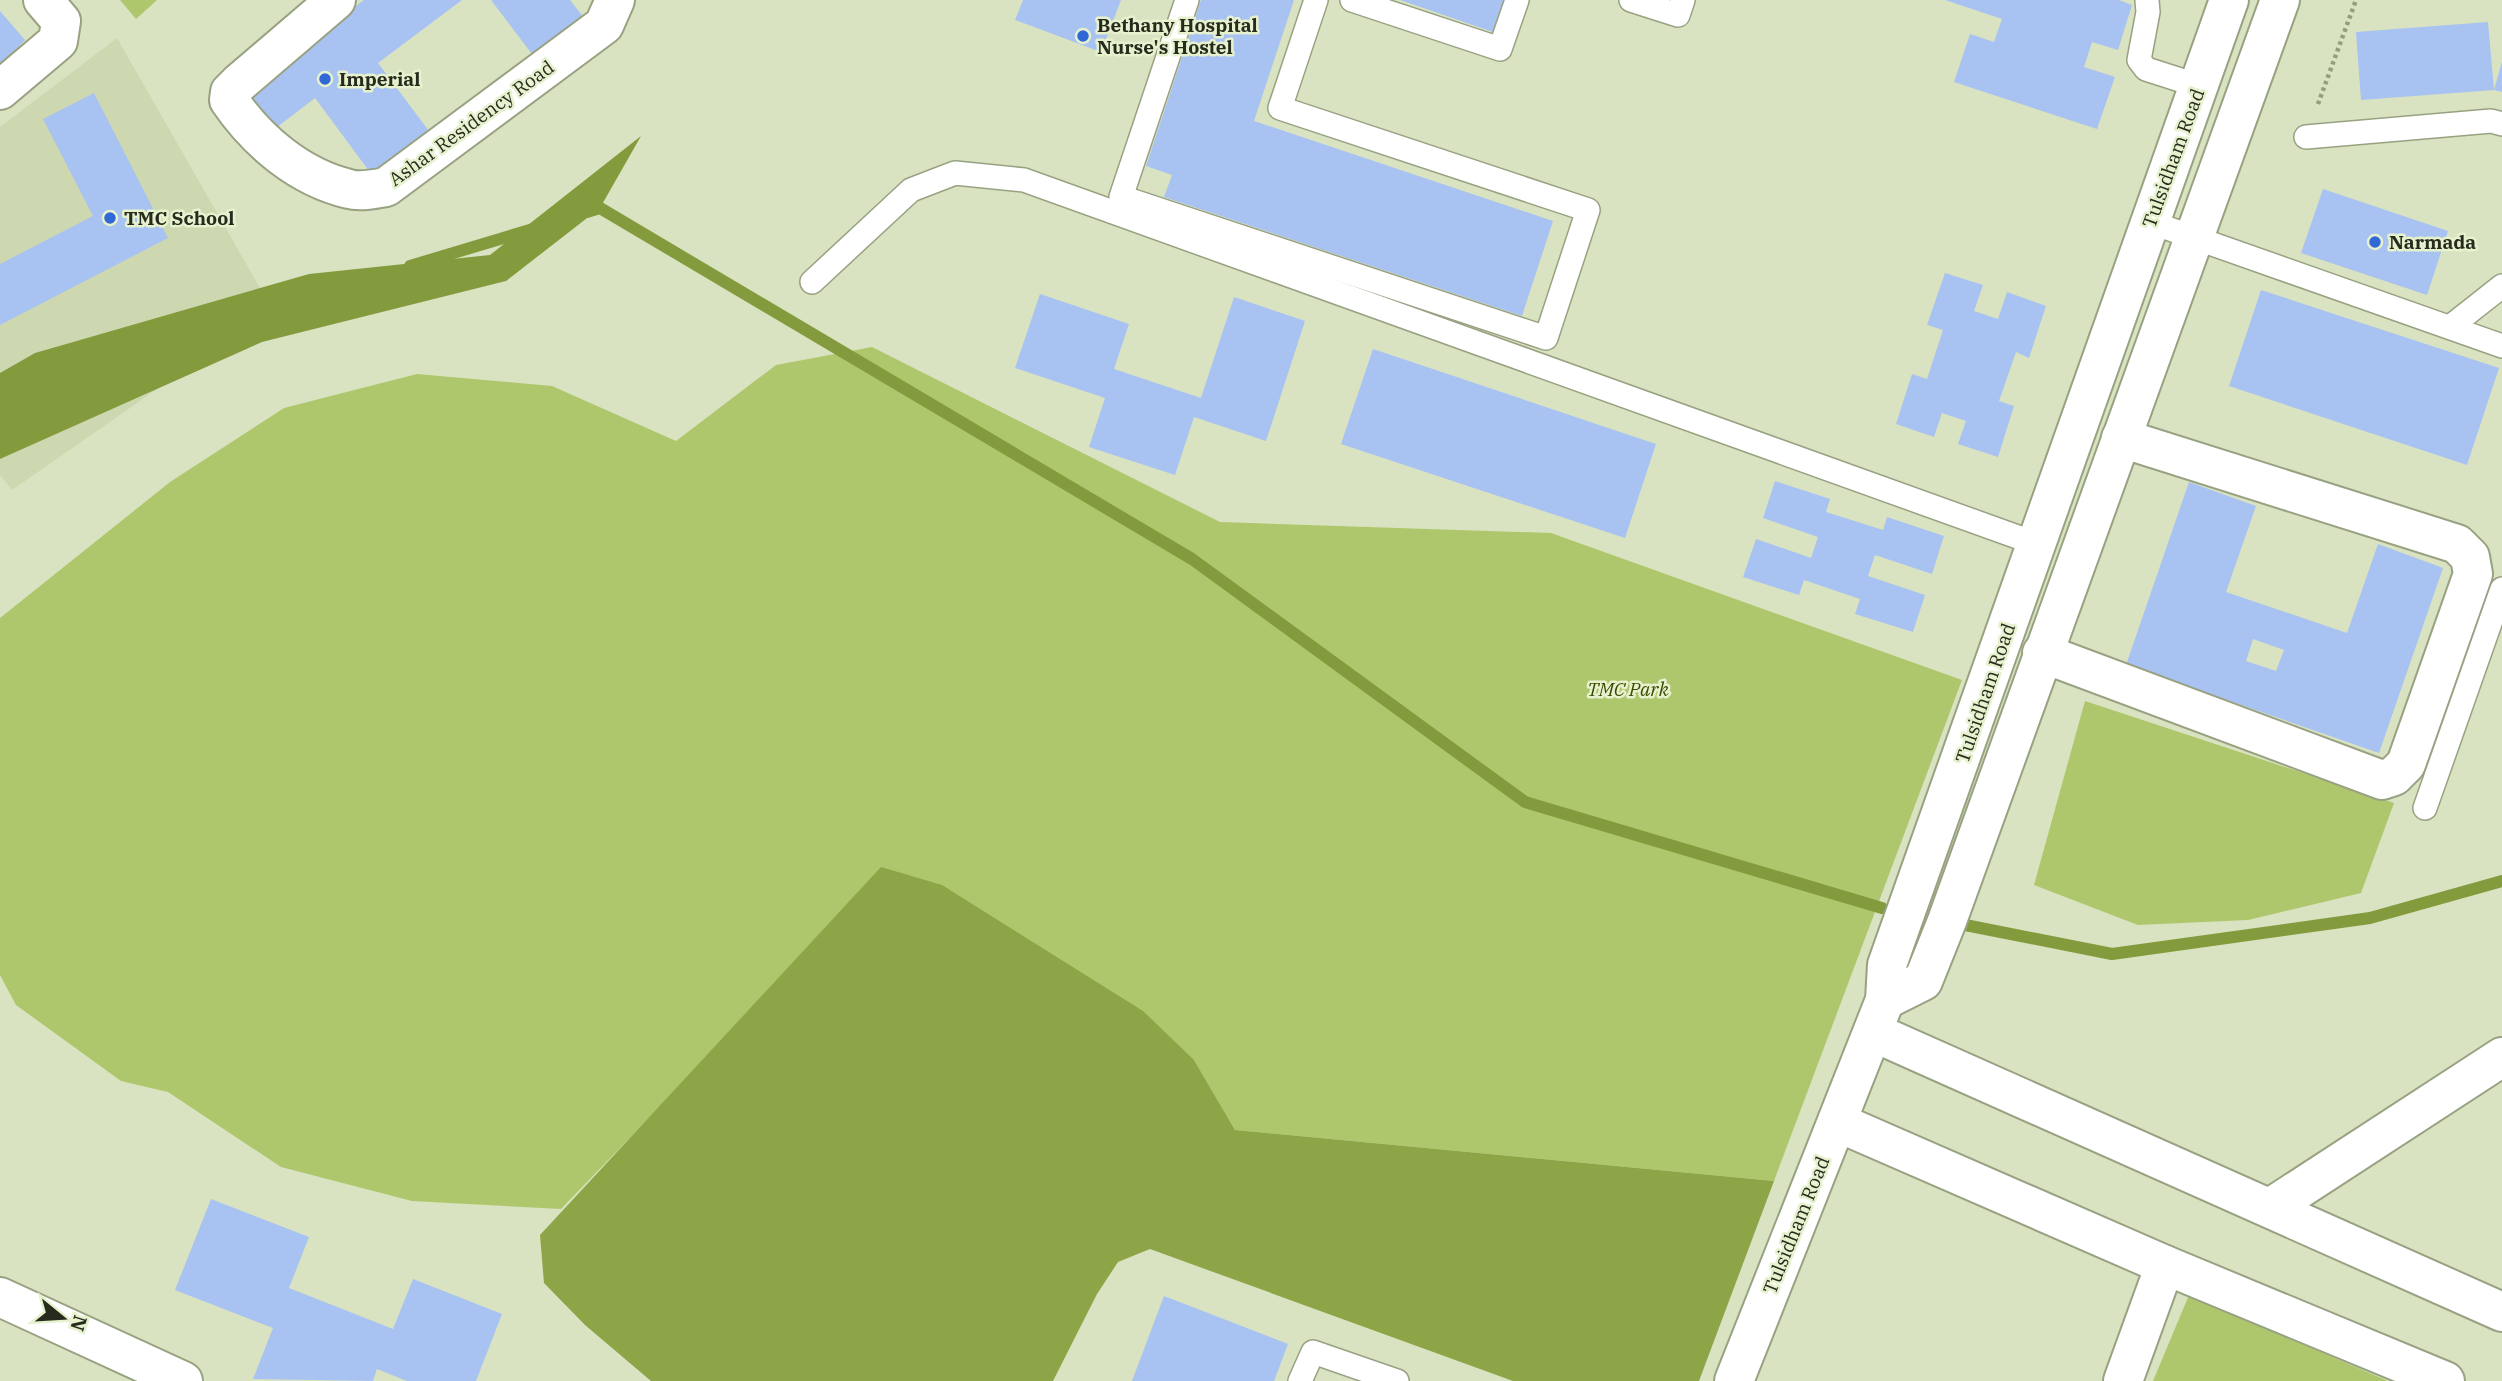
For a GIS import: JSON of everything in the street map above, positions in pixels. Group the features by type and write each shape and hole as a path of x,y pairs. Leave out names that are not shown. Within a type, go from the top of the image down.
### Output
{"street":[{"path":"0,90 58,41 61,21 43,0"},
{"name":"Ashar Residency Road","path":"336,0 239,83 230,92 229,100 279,156 320,179 351,190 386,187 604,25 615,0"},
{"name":"Tulsidham Road","path":"1734,1381 1879,1016 1887,965 2229,0"},
{"path":"2280,0 1947,921 1923,981 1879,1016 2270,1209 2502,1312"},
{"path":"2041,657 2382,780 2394,776 2406,764 2473,574 2470,557 2458,544 2121,438"},
{"path":"2270,1209 2502,1057"},
{"path":"1837,1122 2430,1378"},
{"path":"2123,1381 2165,1265"},
{"path":"0,1297 183,1381"}],"lane":[{"path":"1187,0 1121,197 1546,338"},
{"path":"1316,0 1280,108 1588,210 1536,364"},
{"path":"1352,0 1500,49 1517,0"},
{"path":"1631,0 1678,15 1683,0"},
{"path":"2147,0 2148,12 2139,60 2146,69 2199,86"},
{"path":"2306,137 2491,121 2502,124"},
{"path":"812,282 911,191 955,173 1024,180 2037,544"},
{"path":"2150,222 2502,346"},
{"path":"2450,327 2502,286"},
{"path":"2426,808 2502,589"},
{"path":"1300,1381 1312,1352 1397,1381"}],"path":[{"path":"2306,137 2356,0"}],"shaded area":[{"name":"TMC School","path":"117,38 272,309 12,490 0,475 0,127"},
{"path":"641,136 600,208 506,281 262,342 0,459 0,373 35,353 309,274 490,255"},
{"path":"881,867 942,885 1143,1011 1194,1060 1235,1130 1774,1181 1699,1381 1513,1381 1150,1249 1118,1262 1097,1294 1053,1381 651,1381 585,1325 544,1283 540,1235"}],"green space":[{"path":"120,0 157,0 136,19"},
{"name":"TMC Park","path":"872,347 1220,522 1551,533 1962,680 1774,1181 1235,1130 1194,1060 651,1116 561,1209 412,1201 281,1167 168,1092 121,1081 16,1005 0,975 0,618 170,482 284,408 417,374 552,386 676,441 776,365"},
{"path":"2085,701 2394,803 2361,893 2248,920 2138,925 2034,885"},
{"path":"2189,1295 2388,1381 2153,1381"}],"building":[{"name":"Imperial","path":"364,0 462,0 378,63 432,135 375,179 315,98 268,134 239,95"},
{"path":"491,0 570,0 588,23 538,62"},
{"name":"Bethany Hospital Nurse's Hostel","path":"1023,0 1121,0 1101,52 1015,20"},
{"path":"1201,0 1294,0 1254,121 1553,221 1522,316 1164,197 1172,175 1146,166"},
{"path":"1400,0 1504,0 1493,32"},
{"path":"1945,0 2119,0 2132,5 2118,50 2092,42 2084,67 2115,77 2097,129 1954,82 1970,34 1994,42 2002,19"},
{"path":"0,11 25,40 0,66"},
{"path":"2488,22 2494,90 2361,100 2356,32"},
{"path":"2502,62 2502,92 2494,90"},
{"path":"94,93 168,238 0,325 0,264 93,216 43,119"},
{"name":"Narmada","path":"2323,189 2448,231 2427,295 2301,253"},
{"path":"1945,273 1983,285 1974,311 1998,319 2007,292 2046,306 2029,358 2016,352 1999,401 2014,406 1998,457 1958,444 1966,421 1942,413 1934,437 1896,424 1912,374 1927,379 1943,330 1927,325"},
{"path":"2261,290 2499,368 2467,465 2229,386"},
{"path":"1040,294 1129,324 1114,369 1201,398 1234,297 1305,321 1266,441 1194,417 1175,475 1089,447 1105,398 1015,368"},
{"path":"1373,349 1656,444 1625,538 1341,444"},
{"path":"1775,481 1830,499 1826,512 1883,530 1887,517 1944,536 1932,574 1875,555 1868,576 1925,595 1913,632 1855,614 1860,599 1804,580 1799,595 1743,577 1756,539 1811,558 1818,537 1763,518"},
{"path":"2189,482 2256,506 2226,592 2347,633 2378,544 2443,568 2379,753 2126,665","holes":["2253,639 2284,650 2276,671 2246,661"]},
{"path":"211,1199 309,1237 289,1288 393,1329 413,1279 502,1314 476,1381 407,1381 377,1369 373,1381 253,1379 273,1328 175,1290"},
{"path":"1164,1296 1288,1344 1274,1381 1132,1381"}],"waterway":[{"path":"587,212 600,208 1192,559 1525,802 1882,908"},
{"path":"410,266 533,229"},
{"path":"1950,922 2112,954 2370,918 2502,881"}],"place":[{"name":"Bethany Hospital Nurse's Hostel","path":"1083,36"},
{"name":"Imperial","path":"325,79"},
{"name":"TMC School","path":"110,218"},
{"name":"Narmada","path":"2375,242"}]}
